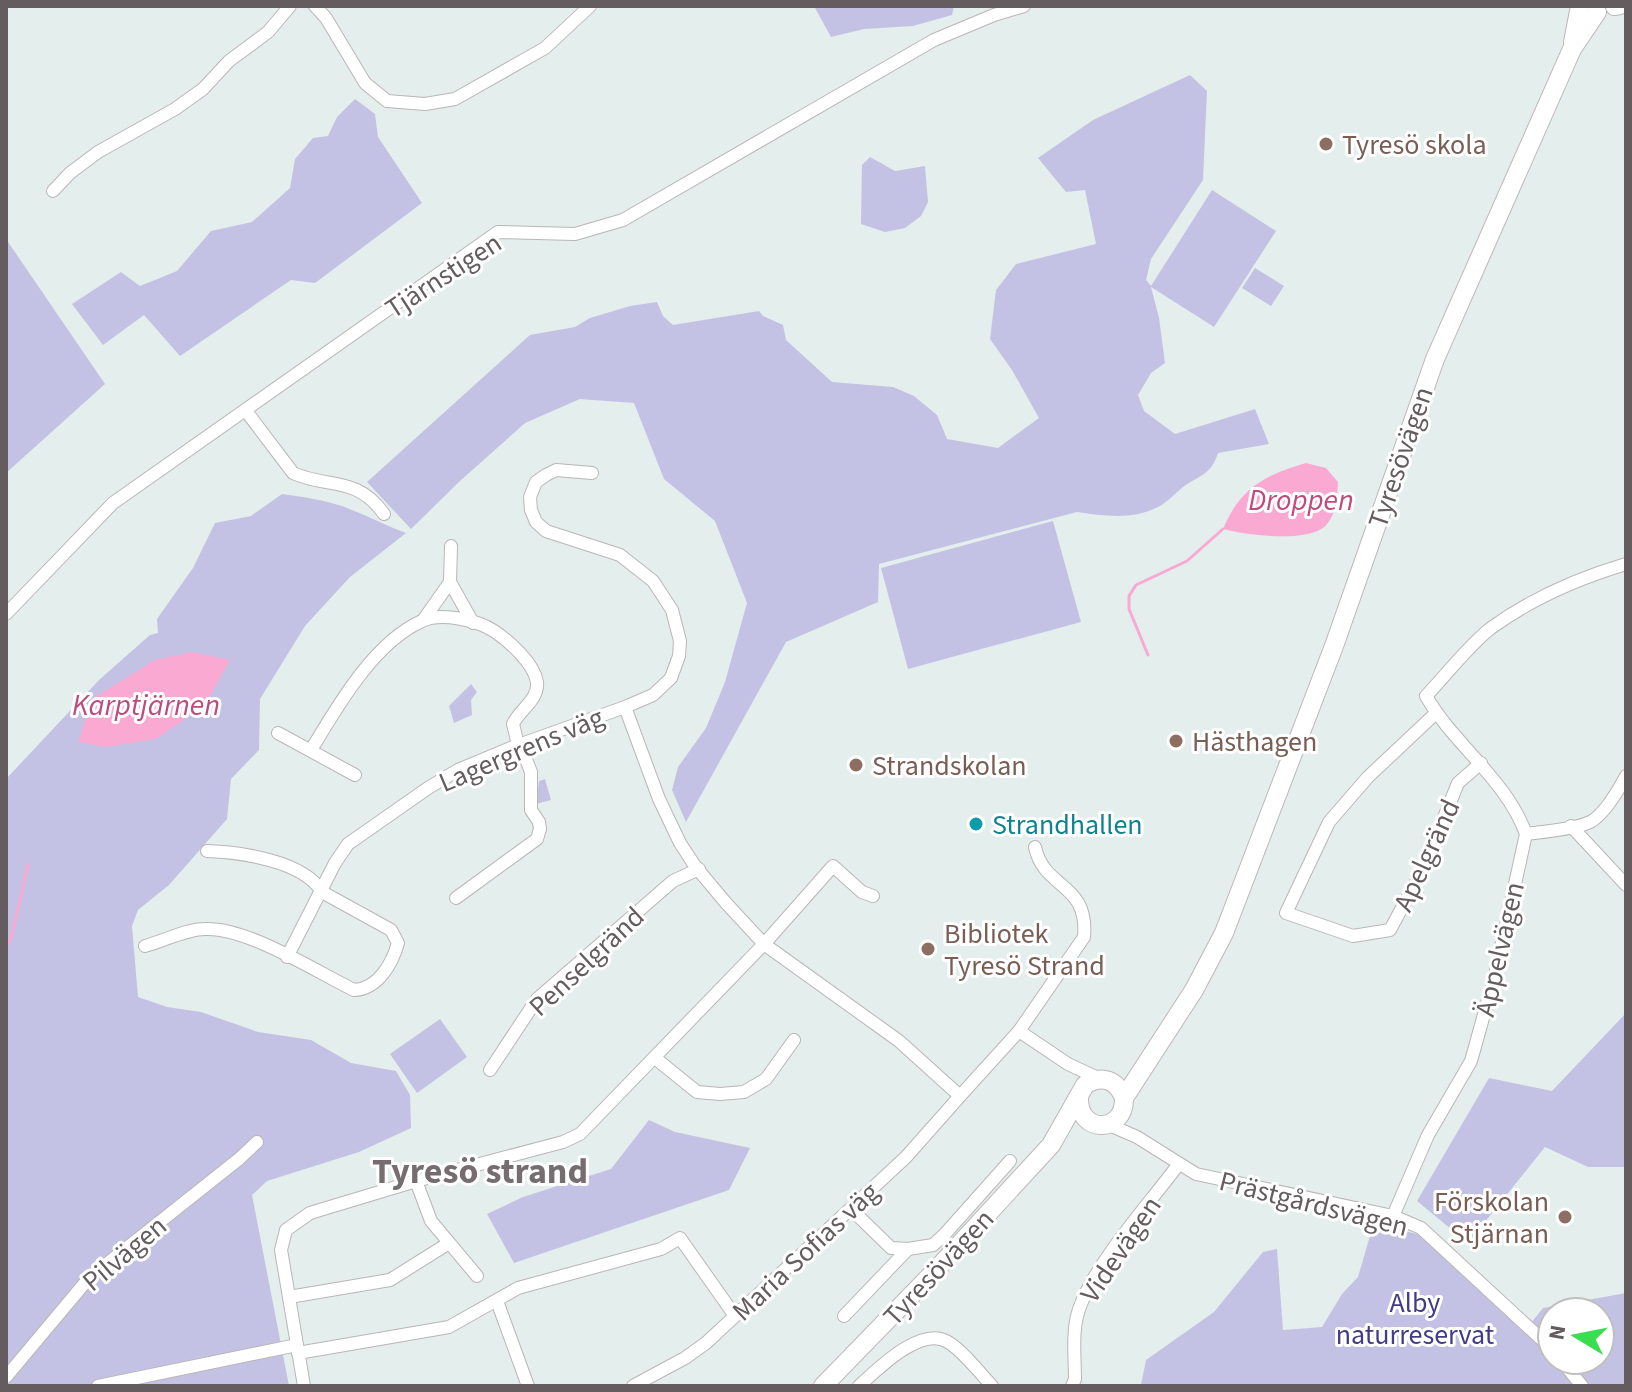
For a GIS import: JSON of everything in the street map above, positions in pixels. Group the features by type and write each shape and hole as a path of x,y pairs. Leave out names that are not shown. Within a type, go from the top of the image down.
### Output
{"main road":[{"name":"Tyresövägen","path":"1051,1145 1099,1123 1123,1105 1194,990 1224,933 1334,646 1435,359 1572,49 1602,7"},
{"name":"Tyresövägen","path":"823,1386 1051,1145 1080,1094 1091,1081 1104,1079 1137,1064 1186,987 1248,874"},
{"path":"1104,1079 1120,1088 1123,1105"},
{"path":"1080,1094 1081,1113 1099,1123"}],"street":[{"path":"53,191 70,173 98,152 175,109 203,89 229,61 268,32 290,6"},
{"path":"315,6 326,18 365,83 387,101 425,104 455,99 545,48 590,6"},
{"name":"Tjärnstigen","path":"6,614 105,510 498,232 575,234 623,220 934,40 992,10 1024,6"},
{"path":"246,411 293,473 349,487 375,501 384,514"},
{"path":"592,473 556,470 546,475 536,482 530,497 531,510 536,522 546,531 604,548 636,565 653,581 672,610 680,641 671,678 653,695 625,707"},
{"path":"451,546 450,582 473,623"},
{"path":"1626,564 1592,574 1548,595 1490,629 1426,696 1436,713 1481,763 1520,817 1526,834 1590,822 1618,791 1626,776"},
{"path":"311,750 337,706 361,675 387,646 424,619 450,582"},
{"path":"424,619 446,617 493,630 523,658 537,682 534,697 513,724 533,784 530,800 531,810 539,822 537,839 456,898"},
{"name":"Lagergrens väg","path":"322,892 348,844 438,782 519,744 625,707 659,799 680,843 699,869 764,944 899,1041 960,1096"},
{"name":"Apelgränd","path":"1436,713 1368,777 1329,822 1286,913 1353,936 1390,930 1424,867 1458,783 1481,763"},
{"path":"278,733 355,775"},
{"path":"1571,826 1626,885"},
{"name":"Äppelvägen","path":"1393,1216 1428,1135 1471,1061 1495,975 1526,834"},
{"path":"960,1096 1019,1031 1080,945 1085,929 1079,901 1047,872 1036,856 1035,847"},
{"path":"145,946 203,929 228,931 249,937 354,990 363,990 384,973 393,959 398,943 391,930 322,892 317,883 280,863 254,856 207,851"},
{"path":"304,1386 281,1250 286,1230 310,1213 563,1142 580,1134 764,944 833,866 862,892 873,896"},
{"name":"Penselgränd","path":"490,1070 537,999 673,881 699,869"},
{"path":"287,957 322,892"},
{"path":"1019,1031 1068,1064 1104,1079"},
{"path":"655,1058 697,1092 744,1092 766,1079 794,1040"},
{"path":"1068,1064 1080,1094"},
{"name":"Maria Sofias väg","path":"633,1386 685,1358 735,1316 906,1157 960,1096"},
{"name":"Prästgårdsvägen","path":"1123,1105 1137,1137"},
{"name":"Prästgårdsvägen","path":"1099,1123 1137,1137 1196,1174 1393,1216 1421,1228 1536,1334"},
{"name":"Pilvägen","path":"6,1377 89,1278 257,1142"},
{"path":"851,1209 891,1248 933,1245 1010,1161"},
{"name":"Videvägen","path":"1072,1386 1075,1379 1075,1327 1080,1304 1103,1265 1178,1165"},
{"path":"416,1181 431,1221 477,1276"},
{"path":"98,1386 298,1349 449,1327 518,1288 661,1249 680,1238 735,1316"},
{"path":"289,1297 390,1280 449,1243"},
{"path":"844,1316 908,1249"},
{"path":"497,1301 528,1386"},
{"path":"859,1386 891,1357 926,1338 936,1338 948,1342 992,1386"}],"green space":[{"path":"814,6 954,6 952,15 913,26 864,29 831,37"},
{"path":"1190,75 1207,91 1203,180 1151,259 1146,280 1151,286 1212,190 1276,231 1214,327 1151,287 1165,363 1151,373 1138,395 1144,411 1175,434 1255,409 1269,444 1218,453 1204,474 1162,505 1139,514 1119,516 1077,512 879,564 878,602 786,642 686,822 672,790 678,767 706,728 725,682 747,603 715,521 664,479 634,403 580,399 525,423 411,529 367,482 530,335 575,327 590,318 657,302 663,316 673,325 759,311 783,325 786,340 832,382 893,387 914,396 937,415 947,439 998,448 1039,418 990,339 996,290 1016,264 1096,244 1085,190 1066,192 1038,158 1093,120"},
{"path":"355,99 375,114 378,137 422,203 315,283 291,280 180,356 144,315 103,345 72,304 121,272 140,286 177,271 211,231 252,222 290,188 295,159 313,138 328,136 337,117"},
{"path":"870,157 895,171 925,166 928,202 921,216 905,228 885,232 861,224 862,165"},
{"path":"6,239 105,384 6,473"},
{"path":"1255,268 1284,286 1271,306 1242,288"},
{"path":"282,494 336,504 406,533 350,577 305,626 260,699 259,750 231,779 227,819 169,885 138,910 132,926 138,997 167,1007 201,1012 258,1032 311,1040 351,1063 396,1071 410,1095 411,1128 359,1152 267,1181 252,1195 289,1386 6,1386 6,779 99,680 150,635 158,633 157,619 193,568 215,523 251,516"},
{"path":"1053,521 1081,622 908,669 881,568"},
{"path":"471,684 477,692 471,700 472,715 454,723 449,706"},
{"path":"545,779 551,800 536,804 539,781"},
{"path":"1626,1013 1626,1167 1588,1167 1545,1147 1468,1243 1417,1201 1489,1078 1552,1091"},
{"path":"440,1019 467,1057 417,1093 390,1054"},
{"path":"649,1120 675,1132 750,1148 729,1190 514,1263 487,1214 523,1197 611,1169"},
{"name":"Alby naturreservat","path":"1374,1222 1420,1235 1527,1328 1536,1317 1536,1376 1616,1376 1616,1296 1609,1296 1626,1293 1626,1386 1141,1385 1146,1360 1214,1312 1263,1252 1277,1249 1283,1330 1322,1327 1342,1294 1358,1277"}],"water":[{"name":"Droppen","path":"1306,463 1326,468 1338,482 1335,509 1327,524 1308,534 1293,536 1246,534 1223,529 1237,503 1256,485"},
{"name":"Karptjärnen","path":"192,652 230,660 204,706 156,739 105,747 78,742 92,699 155,660"}],"waterway":[{"path":"1148,655 1129,609 1129,596 1136,585 1187,561 1223,529"},
{"path":"6,946 11,938 28,865"}],"place":[{"name":"Tyresö skola","path":"1326,144"},
{"name":"Hästhagen","path":"1176,741"},
{"name":"Strandskolan","path":"856,765"},
{"name":"Strandhallen","path":"976,824"},
{"name":"Bibliotek Tyresö Strand","path":"928,949"},
{"name":"Förskolan Stjärnan","path":"1565,1217"}],"district":[{"name":"Tyresö strand","path":"480,1170"}]}
